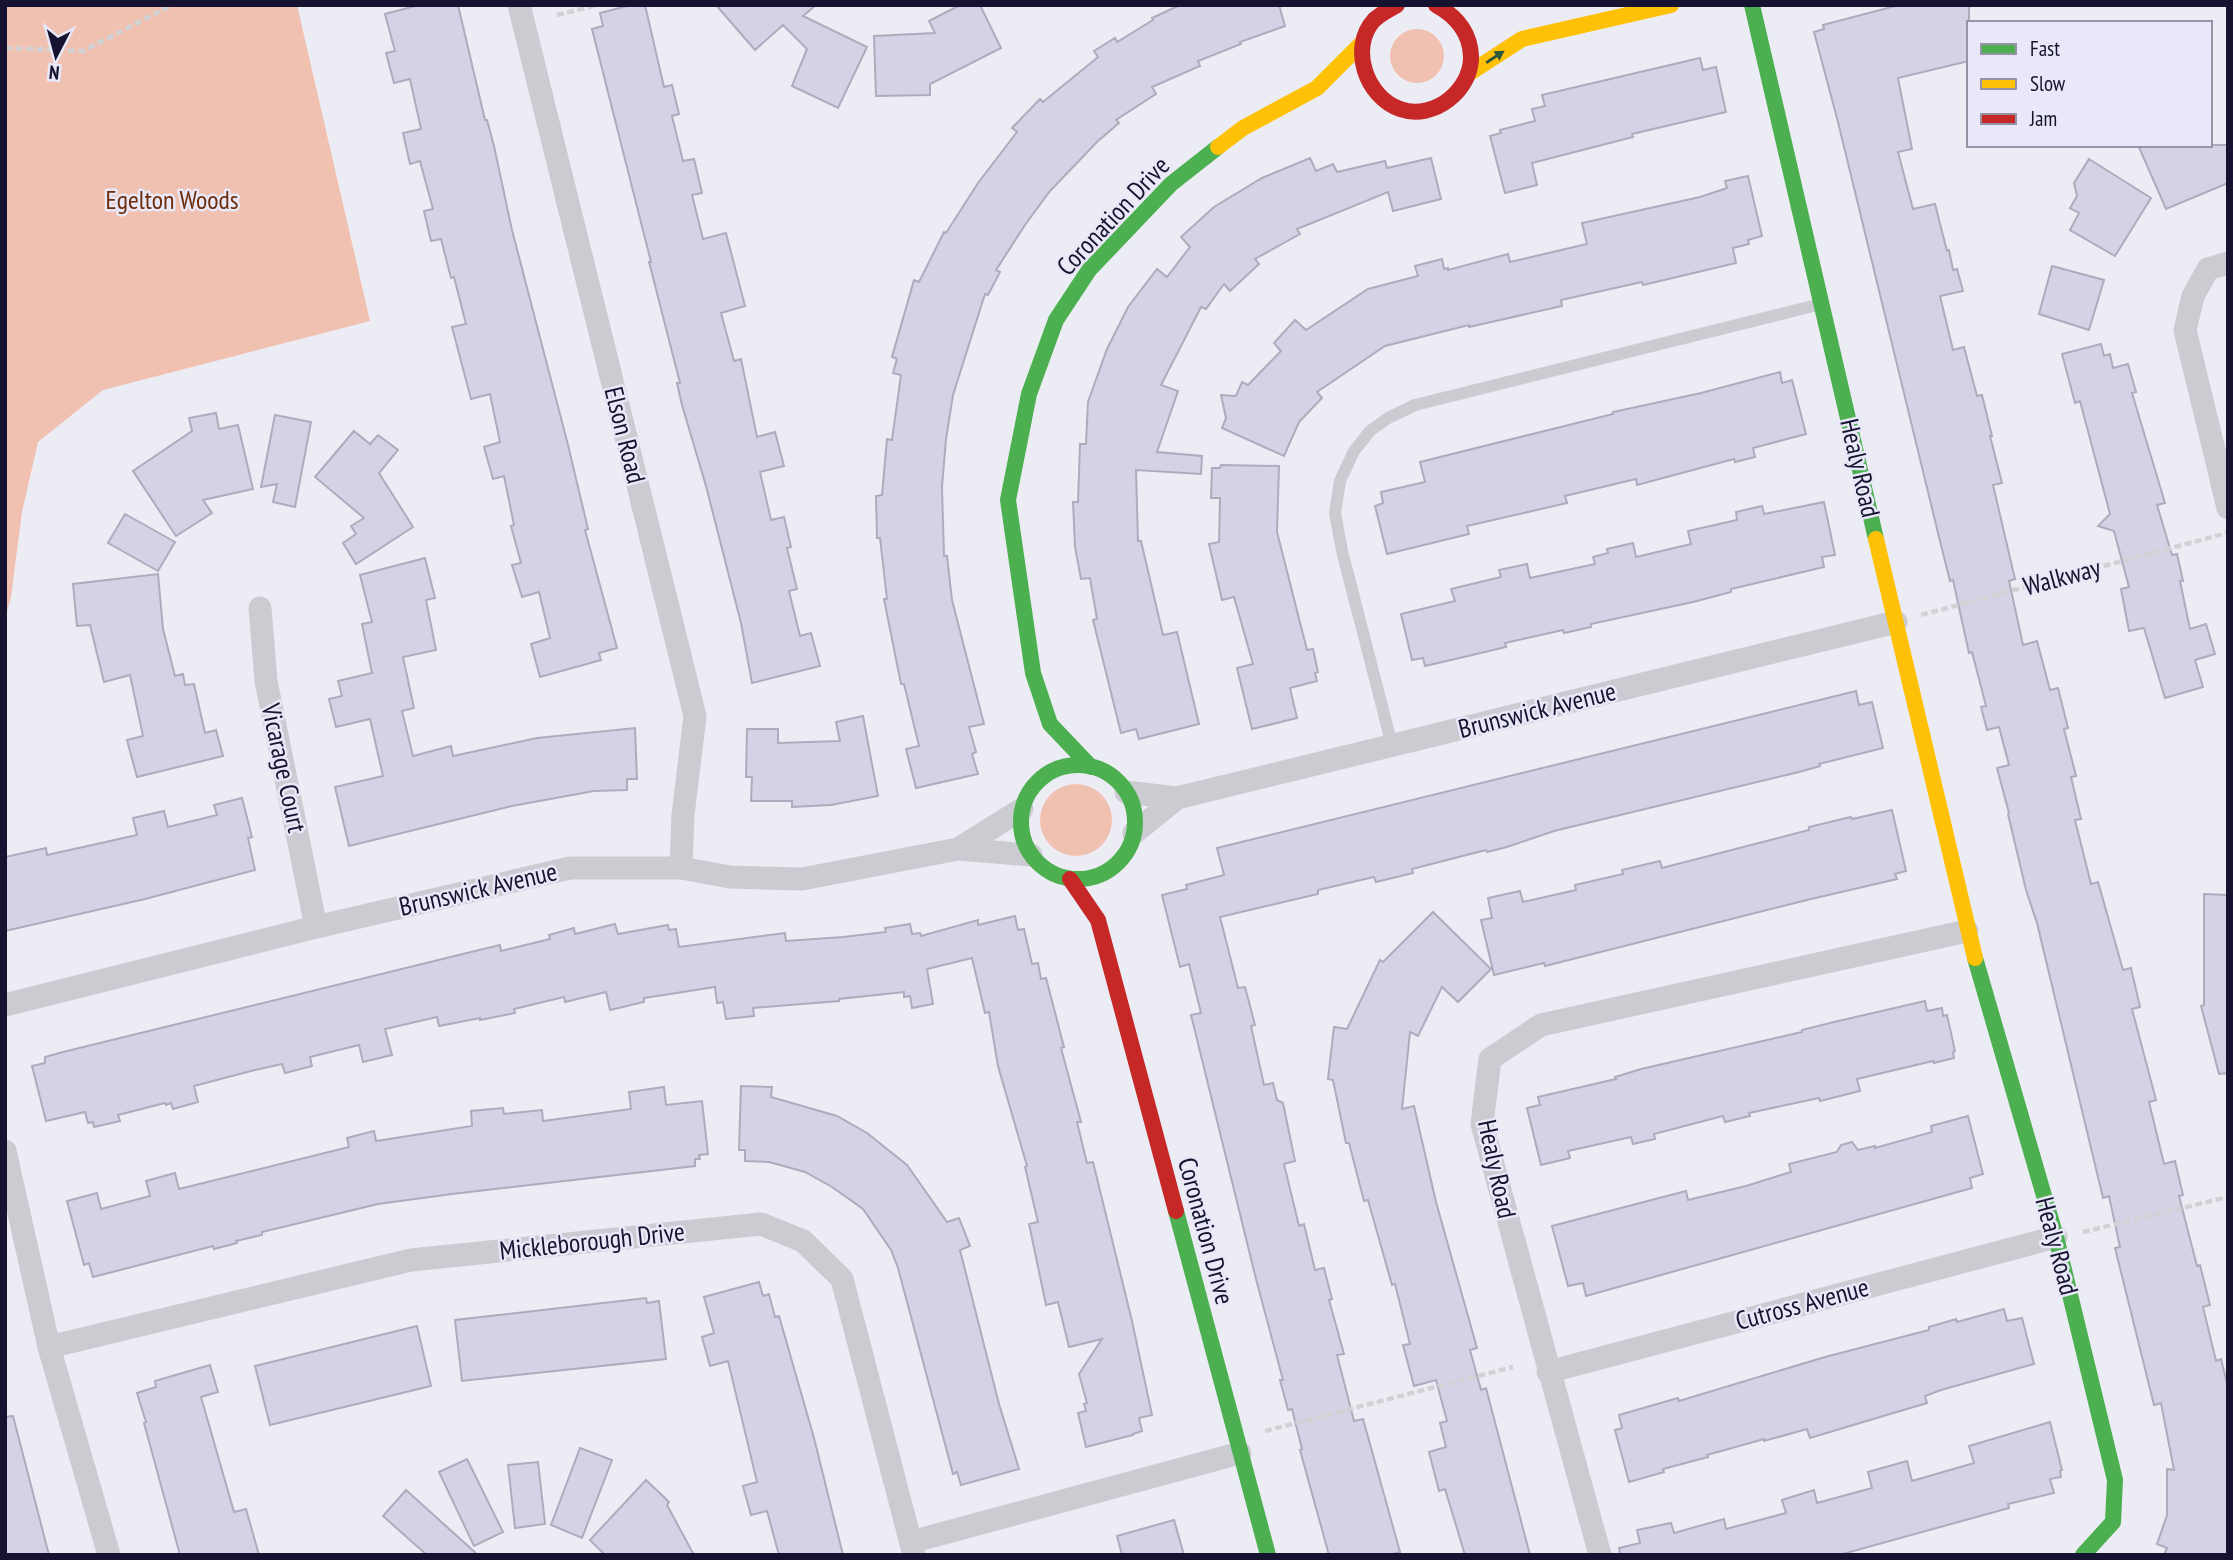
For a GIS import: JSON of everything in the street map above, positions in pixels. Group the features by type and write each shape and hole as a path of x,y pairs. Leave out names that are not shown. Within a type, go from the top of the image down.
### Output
{"street":[{"name":"Elson Road","path":"519,5 695,716 683,815 681,868"},
{"path":"1378,12 1396,5"},
{"path":"1362,43 1363,71 1376,94 1400,109 1427,110 1441,106 1453,98 1468,75 1471,46 1459,21 1447,10 1436,5"},
{"path":"1468,75 1522,39 1671,5"},
{"name":"Healy Road","path":"1752,5 1967,931 2056,1237 2115,1480 2113,1522 2083,1555"},
{"name":"Coronation Drive","path":"1091,767 1050,724 1033,673 1008,500 1029,394 1056,320 1089,270 1171,184 1242,128 1317,88 1362,43 1378,12"},
{"path":"1459,21 1478,27"},
{"path":"1499,33 1522,39"},
{"path":"1317,88 1376,94"},
{"path":"2228,263 2208,269 2193,296 2185,330 2228,508"},
{"name":"Vicarage Court","path":"260,608 266,681 316,927"},
{"name":"Brunswick Avenue","path":"1126,792 1177,798 1896,622"},
{"path":"1046,743 1050,724"},
{"path":"1036,784 1041,763"},
{"path":"1076,765 1091,767 1105,772 1126,792 1135,818 1134,832 1130,846 1112,868 1100,875 1070,879 1041,866 1031,855 1023,840 1022,809 1028,794 1048,773 1076,765"},
{"name":"Brunswick Avenue","path":"1134,832 1177,798"},
{"name":"Brunswick Avenue","path":"958,849 1022,809"},
{"name":"Brunswick Avenue","path":"5,1005 316,927 570,868 681,868 730,877 802,879 958,849 1031,855"},
{"name":"Coronation Drive","path":"1098,920 1112,868"},
{"name":"Coronation Drive","path":"1070,879 1098,920 1268,1555"},
{"name":"Healy Road","path":"1600,1555 1482,1124 1490,1059 1541,1025 1967,931"},
{"path":"5,1152 49,1347 109,1555"},
{"name":"Mickleborough Drive","path":"49,1347 411,1260 761,1224 803,1241 842,1279 912,1549"},
{"name":"Cutross Avenue","path":"1548,1372 2056,1237"},
{"path":"912,1549 1240,1453"}],"lane":[{"path":"1392,745 1342,551 1335,513 1340,481 1354,451 1370,431 1388,418 1415,405 1822,304"}],"path":[{"path":"5,48 83,51 172,5"},
{"path":"556,15 597,5"},
{"name":"Walkway","path":"1896,622 2228,533"},
{"path":"2079,1233 2228,1197"},
{"path":"1261,1432 1513,1367"}],"green space":[{"name":"Egelton Woods","path":"5,5 297,5 370,321 103,390 38,442 22,512 11,597 5,618"},
{"path":"1422,29 1432,33 1440,41 1444,56 1440,71 1432,79 1412,83 1402,79 1394,71 1390,51 1394,41 1402,33"},
{"path":"1083,784 1102,794 1110,806 1110,834 1102,846 1090,854 1069,856 1050,846 1042,834 1040,813 1050,794 1062,786"}],"building":[{"path":"419,5 458,5 485,120 494,146 512,230 568,445 588,529 585,530 617,648 599,653 601,660 540,677 531,644 550,638 539,592 522,597 512,565 521,563 511,526 514,525 504,476 493,479 484,447 500,442 490,394 471,399 452,327 466,324 454,277 451,278 441,239 431,241 424,211 433,209 420,161 410,164 403,133 421,129 410,79 394,83 386,53 395,51 385,14"},
{"path":"631,5 645,5 664,87 672,85 679,114 672,116 683,161 694,159 702,193 692,195 703,239 726,233 745,306 721,313 734,361 741,359 757,437 775,432 784,466 760,472 771,520 784,517 791,547 787,548 797,589 789,591 800,636 811,633 820,666 752,683 741,623 682,405 677,383 680,383 592,29 603,26 600,13"},
{"path":"716,5 816,5 803,16 867,47 838,108 792,86 807,49 783,25 755,50"},
{"path":"960,5 980,5 1001,48 930,84 930,95 876,96 874,36 935,33 929,21"},
{"path":"1180,5 1279,5 1285,26 1198,61 1200,66 1152,87 1156,94 1116,120 1119,123 1050,191 996,270 1000,272 988,295 985,294 953,395 942,487 944,556 947,556 952,600 984,724 969,727 976,752 972,754 978,774 916,788 906,749 919,746 904,684 901,684 884,599 887,599 880,538 877,538 876,496 882,495 887,439 892,440 901,375 893,373 897,359 892,357 914,280 919,282 944,232 946,233 978,183 1017,132 1012,128 1040,99 1043,102 1098,57 1094,51 1115,38 1117,42 1153,20 1152,18"},
{"path":"1899,5 1969,5 1967,61 1898,78 1912,149 1898,152 1913,209 1935,204 1953,270 1957,269 1963,291 1940,296 1953,350 1964,347 1977,396 1982,395 1992,436 2002,483 1993,485 2015,579 2009,581 2023,645 2037,641 2050,690 2058,688 2068,728 2064,729 2076,776 2071,777 2081,819 2075,820 2091,884 2098,882 2123,970 2131,968 2140,1007 2132,1009 2156,1100 2149,1102 2164,1164 2175,1161 2183,1195 2179,1196 2210,1305 2203,1307 2216,1361 2221,1359 2228,1387 2228,1555 2164,1555 2167,1548 2157,1544 2167,1515 2167,1469 2174,1470 2161,1403 2154,1405 2115,1248 2120,1247 2109,1196 2103,1198 2037,923 2026,890 1997,768 2009,765 1999,727 1987,730 1981,707 1986,706 1972,652 1969,653 1953,580 1950,581 1814,32 1824,29 1823,25"},
{"path":"1700,58 1703,70 1716,67 1726,112 1632,134 1633,137 1532,163 1537,185 1505,193 1490,136 1501,133 1500,130 1535,121 1532,109 1545,106 1542,95"},
{"path":"2228,145 2228,183 2166,209 2139,147"},
{"path":"1310,158 1316,171 1333,164 1337,172 1385,161 1387,168 1431,158 1441,199 1393,211 1388,192 1297,229 1300,234 1255,259 1259,264 1230,291 1224,284 1206,309 1201,307 1161,385 1178,391 1157,452 1202,456 1201,474 1136,470 1138,541 1141,541 1163,635 1177,632 1199,724 1139,739 1136,729 1121,733 1093,620 1097,619 1090,578 1081,579 1075,547 1073,502 1078,502 1080,444 1086,444 1088,402 1107,349 1128,307 1157,269 1167,277 1190,247 1181,237 1214,207 1262,178"},
{"path":"2089,159 2151,198 2115,256 2070,230 2079,213 2070,208 2077,196 2074,183"},
{"path":"1748,176 1762,236 1748,240 1749,244 1733,248 1736,263 1643,285 1642,282 1561,300 1562,306 1385,346 1317,392 1322,398 1299,422 1284,456 1222,428 1226,418 1221,395 1236,396 1242,382 1248,385 1281,351 1274,343 1295,320 1306,330 1368,289 1418,276 1415,266 1442,259 1444,269 1448,270 1508,254 1510,262 1587,244 1582,223 1700,197 1727,188 1725,181"},
{"path":"2052,266 2104,280 2089,330 2039,314"},
{"path":"2101,344 2104,356 2110,354 2113,368 2128,364 2136,392 2132,393 2165,503 2157,505 2172,555 2177,554 2190,629 2206,624 2215,654 2195,660 2203,687 2165,698 2144,628 2129,631 2121,589 2129,587 2114,531 2098,526 2110,514 2080,401 2075,403 2062,354"},
{"path":"1780,372 1782,383 1792,380 1806,434 1753,448 1755,457 1735,462 1734,459 1637,485 1636,479 1565,496 1567,503 1467,526 1469,534 1387,554 1375,506 1383,503 1381,492 1425,482 1420,462"},
{"path":"216,413 219,429 238,425 253,489 203,500 212,513 176,536 133,471 192,431 189,418"},
{"path":"275,415 311,422 295,507 273,502 277,484 261,487"},
{"path":"354,431 370,444 378,435 398,450 379,473 413,527 356,564 343,543 356,534 351,526 364,518 315,477"},
{"path":"1221,465 1279,466 1277,532 1307,650 1313,649 1318,672 1315,673 1317,681 1290,688 1297,718 1252,729 1237,668 1253,664 1234,597 1222,600 1209,544 1219,542 1220,498 1211,498 1212,468 1220,468"},
{"path":"1824,502 1835,555 1822,557 1824,567 1731,589 1731,592 1693,602 1591,624 1591,627 1564,633 1563,630 1505,643 1506,647 1425,666 1423,658 1412,660 1401,614 1455,601 1451,589 1501,577 1499,570 1527,564 1530,578 1595,564 1593,557 1608,553 1607,549 1633,543 1636,557 1691,544 1688,531 1737,520 1736,512 1762,506 1764,514"},
{"path":"125,514 175,542 158,571 108,543"},
{"path":"425,558 435,598 426,600 436,650 403,657 414,708 402,711 413,756 451,746 453,756 537,738 635,728 637,779 627,779 627,790 594,791 512,806 349,846 335,787 383,776 370,719 336,727 329,699 342,696 338,681 372,673 362,624 372,622 360,575"},
{"path":"158,574 163,629 175,676 183,674 185,685 194,684 205,733 216,730 223,756 137,777 127,740 143,736 130,675 104,682 90,625 77,626 73,584"},
{"path":"1856,691 1859,705 1872,702 1883,748 1819,764 1820,766 1799,772 1554,831 1507,847 1412,869 1413,873 1376,882 1374,877 1318,890 1318,894 1220,917 1238,988 1245,987 1255,1025 1251,1026 1264,1085 1273,1083 1277,1100 1283,1103 1295,1161 1284,1164 1299,1226 1304,1224 1315,1270 1324,1268 1332,1299 1329,1300 1344,1354 1337,1355 1354,1421 1363,1419 1400,1552 1389,1555 1329,1555 1300,1450 1302,1449 1292,1409 1288,1410 1280,1380 1283,1380 1191,1015 1201,1013 1189,964 1180,967 1162,895 1187,889 1186,885 1224,875 1217,848"},
{"path":"863,716 878,796 831,805 792,807 792,801 751,801 752,777 746,777 747,729 778,729 778,743 840,741 836,722"},
{"path":"242,798 252,837 248,838 255,870 5,931 5,857 46,848 47,855 137,835 133,818 164,811 168,827 217,815 214,805"},
{"path":"1892,810 1906,871 1895,874 1897,879 1545,966 1544,963 1494,975 1481,920 1492,918 1488,898 1520,891 1523,902 1576,890 1575,885 1623,874 1622,870 1660,861 1662,868 1809,830 1809,827"},
{"path":"2204,894 2228,895 2228,1073 2219,1074 2201,1006 2204,1005"},
{"path":"1433,912 1491,969 1458,1002 1442,987 1418,1036 1410,1032 1402,1109 1414,1106 1436,1202 1477,1348 1470,1350 1481,1390 1486,1388 1530,1555 1465,1555 1445,1489 1439,1491 1429,1452 1446,1447 1440,1423 1447,1421 1436,1380 1414,1386 1403,1345 1410,1344 1395,1284 1392,1285 1368,1200 1364,1201 1349,1143 1346,1143 1333,1080 1328,1079 1334,1027 1347,1029 1380,960 1383,962"},
{"path":"1015,916 1018,930 1024,929 1032,964 1038,963 1041,979 1046,978 1081,1122 1077,1122 1087,1163 1093,1162 1152,1415 1139,1418 1142,1431 1086,1447 1078,1413 1086,1411 1084,1404 1087,1403 1079,1374 1102,1339 1069,1347 1058,1302 1046,1305 1029,1224 1038,1222 1025,1167 1027,1166 998,1066 989,1012 985,1013 972,958 927,969 933,1004 912,1008 910,996 904,997 904,992 839,1001 753,1008 754,1016 726,1019 723,1002 717,1003 715,987 644,998 644,1002 610,1010 606,992 565,1002 564,997 514,1009 515,1013 480,1020 439,1026 437,1017 385,1029 392,1055 363,1062 359,1045 310,1057 312,1066 285,1073 282,1064 251,1071 194,1086 198,1102 173,1109 171,1103 165,1103 118,1115 120,1121 94,1127 93,1122 88,1123 85,1112 46,1121 32,1066 45,1063 45,1057 63,1052 500,945 501,951 550,939 549,935 574,928 575,934 615,924 618,934 668,925 669,930 676,929 679,947 785,933 786,941 843,937 886,932 885,928 910,924 912,934 920,933 921,936 978,920 978,925"},
{"path":"1925,1001 1927,1011 1942,1008 1943,1016 1947,1015 1955,1051 1954,1058 1857,1079 1860,1091 1749,1113 1750,1116 1725,1122 1723,1116 1654,1134 1655,1139 1633,1144 1631,1137 1568,1151 1570,1158 1541,1165 1527,1108 1540,1105 1538,1097 1616,1079 1615,1077 1641,1069"},
{"path":"741,1086 772,1087 771,1097 837,1116 867,1133 907,1165 947,1222 959,1218 970,1246 960,1250 999,1404 1019,1469 961,1485 957,1472 953,1474 891,1250 863,1209 832,1187 805,1172 769,1162 745,1161 745,1150 739,1150"},
{"path":"664,1087 666,1105 702,1101 708,1154 699,1155 700,1159 695,1159 695,1166 378,1204 262,1232 262,1235 214,1249 213,1246 93,1277 89,1263 84,1265 67,1201 97,1193 101,1209 150,1196 146,1181 175,1173 179,1189 349,1147 347,1138 374,1131 376,1141 472,1126 471,1111 503,1108 504,1114 542,1110 543,1121 631,1109 629,1092"},
{"path":"1968,1116 1983,1174 1970,1178 1972,1188 1586,1296 1583,1283 1568,1286 1552,1226 1686,1191 1688,1200 1746,1186 1791,1172 1789,1164 1837,1152 1841,1145 1852,1142 1858,1150 1875,1148 1932,1132 1931,1126"},
{"path":"759,1282 763,1296 769,1294 775,1317 779,1316 814,1438 843,1555 779,1555 767,1511 751,1515 743,1486 757,1482 728,1361 710,1366 702,1337 714,1333 704,1297"},
{"path":"646,1298 647,1303 659,1301 666,1359 462,1381 455,1320"},
{"path":"2004,1309 2007,1321 2022,1318 2034,1364 1941,1390 1925,1396 1927,1403 1810,1438 1807,1429 1764,1439 1629,1482 1615,1430 1622,1428 1619,1415 1678,1398 1679,1401 1825,1357 1929,1330 1929,1327 1956,1319 1957,1322"},
{"path":"417,1326 431,1386 270,1425 255,1366"},
{"path":"210,1365 218,1392 201,1397 234,1512 246,1509 259,1555 180,1555 144,1423 146,1422 137,1393 156,1387 155,1381"},
{"path":"13,1416 49,1555 5,1555 5,1417"},
{"path":"2050,1422 2062,1470 2061,1477 2050,1479 2054,1493 2008,1504 2009,1508 1839,1555 1620,1555 1619,1548 1640,1543 1637,1530 1671,1523 1674,1533 1724,1519 1726,1529 1786,1513 1782,1500 1814,1490 1817,1503 1872,1488 1868,1472 1907,1461 1912,1481 1974,1463 1969,1446"},
{"path":"580,1448 612,1460 582,1538 551,1525"},
{"path":"467,1459 503,1532 474,1546 439,1472"},
{"path":"538,1462 545,1524 515,1528 508,1465"},
{"path":"646,1480 669,1502 667,1505 694,1555 605,1555 590,1540"},
{"path":"406,1490 478,1555 427,1555 383,1516"},
{"path":"1174,1520 1184,1555 1122,1555 1117,1536"}],"traffic: fast":[{"path":"1752,5 1876,539"},
{"path":"1091,767 1050,724 1033,673 1008,500 1029,394 1056,320 1089,270 1171,184 1218,147"},
{"path":"1078,765 1100,770 1118,782 1130,800 1135,822 1130,844 1118,862 1100,874 1078,879 1056,874 1038,862 1026,844 1021,822 1026,800 1038,782 1056,770 1078,765"},
{"path":"1975,958 2056,1237 2115,1480 2113,1522 2083,1555"},
{"path":"1176,1211 1268,1555"}],"traffic: slow":[{"path":"1468,74 1522,39 1671,5"},
{"path":"1218,147 1243,128 1317,88 1362,43"},
{"path":"1876,539 1975,958"}],"traffic: jam":[{"path":"1397,5 1374,20 1367,31 1362,57 1370,83 1378,94 1388,103 1413,112 1426,111 1449,100 1458,91 1470,69 1470,47 1465,32 1450,14 1436,5"},
{"path":"1070,879 1098,920 1176,1211"}]}
